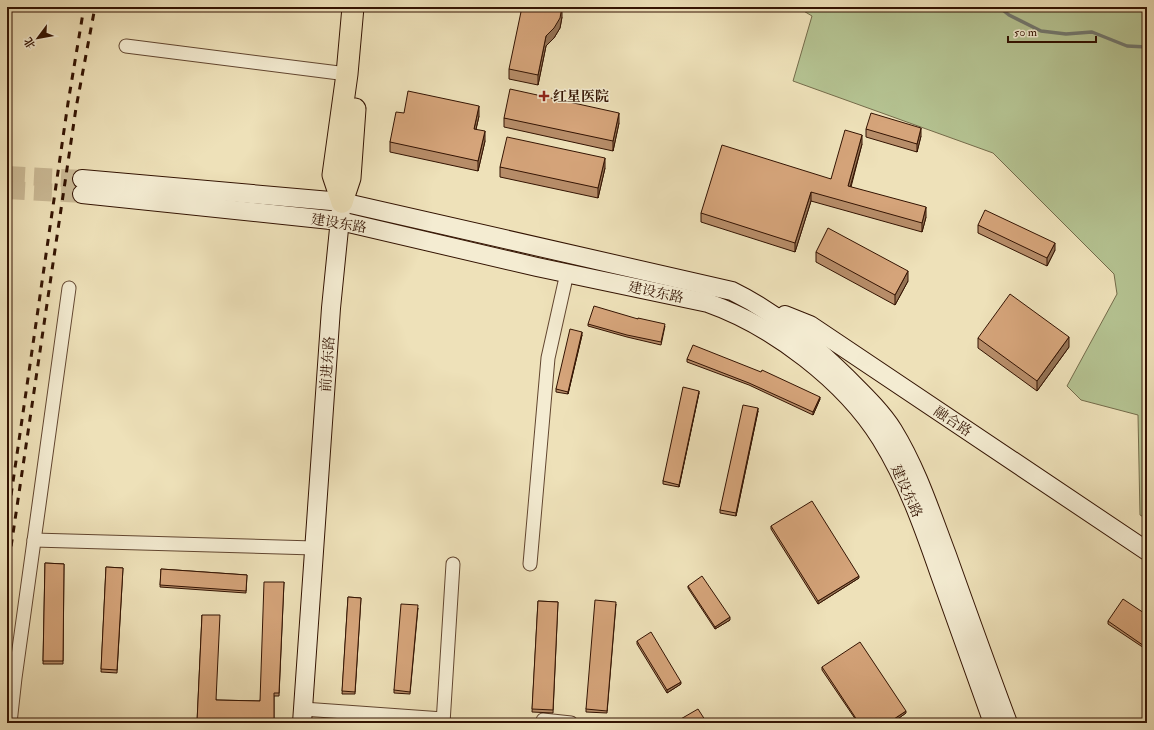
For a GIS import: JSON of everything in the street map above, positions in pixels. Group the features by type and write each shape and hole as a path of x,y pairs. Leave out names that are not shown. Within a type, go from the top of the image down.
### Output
{"main road":[{"path":"82,187 341,212 333,175 347,74 353,7"},
{"name":"前进东路","path":"303,716 331,308 341,212 350,178 362,7"},
{"name":"建设东路","path":"341,212 567,273 708,303 729,310 761,328 801,354 834,383 859,410 881,438 900,473 915,505 993,723"},
{"name":"建设东路","path":"341,212 732,291 753,302 799,333 865,395 892,428 908,456 924,495 1008,723"},
{"name":"融合路","path":"753,302 810,325 1147,551"}],"street":[{"path":"126,46 347,74"},
{"path":"530,564 548,358 567,273"},
{"path":"10,723 69,288"},
{"path":"34,540 314,548"},
{"path":"303,716 443,721 453,564"},
{"path":"543,720 570,723"}],"green space":[{"path":"797,7 1141,7 1147,15 1147,519 1140,515 1138,415 1081,400 1067,386 1117,294 1114,274 993,153 793,81 812,16"}],"building":[{"path":"522,7 562,7 560,18 554,28 546,36 538,75 509,69"},
{"path":"510,89 619,113 613,141 504,118"},
{"path":"408,91 479,106 474,129 485,131 478,161 390,142 396,112 404,113"},
{"path":"871,113 921,128 917,144 866,129"},
{"path":"845,130 862,135 848,186 926,207 922,223 811,192 795,243 701,213 722,145 831,179"},
{"path":"507,137 605,158 598,188 500,167"},
{"path":"985,210 1055,243 1047,258 978,225"},
{"path":"828,228 908,271 895,295 816,252"},
{"path":"1010,294 1069,337 1037,381 978,338"},
{"path":"594,306 638,319 665,324 661,342 627,335 588,324"},
{"path":"570,329 582,332 568,392 556,389"},
{"path":"693,345 761,372 762,370 820,397 813,412 749,383 687,359"},
{"path":"683,387 699,391 679,485 663,481"},
{"path":"743,405 758,408 736,513 720,510"},
{"path":"812,501 859,576 818,601 771,526"},
{"path":"45,563 64,564 63,661 43,661"},
{"path":"106,567 123,568 117,670 101,669"},
{"path":"161,569 247,575 246,591 160,585"},
{"path":"702,576 730,617 715,627 688,586"},
{"path":"264,582 284,582 279,693 274,693 274,723 197,722 202,615 220,615 216,700 260,701"},
{"path":"348,597 361,598 355,692 342,691"},
{"path":"1123,599 1147,615 1147,648 1108,621"},
{"path":"595,600 616,602 607,711 586,709"},
{"path":"538,601 558,602 553,710 532,709"},
{"path":"401,604 418,605 410,692 394,690"},
{"path":"651,632 681,682 667,690 637,641"},
{"path":"860,642 906,711 888,723 859,723 822,667"},
{"path":"698,709 707,723 680,723 679,720"}],"waterway":[{"path":"999,7 1009,15 1041,31 1066,34 1092,32 1127,46 1147,47"}],"tunnel":[{"path":"7,175 82,179"},
{"path":"7,190 82,194"}],"railway":[{"path":"7,523 68,103 84,7"},
{"path":"7,574 76,108 95,7"}],"place":[{"name":"红星医院","path":"544,96"}]}
